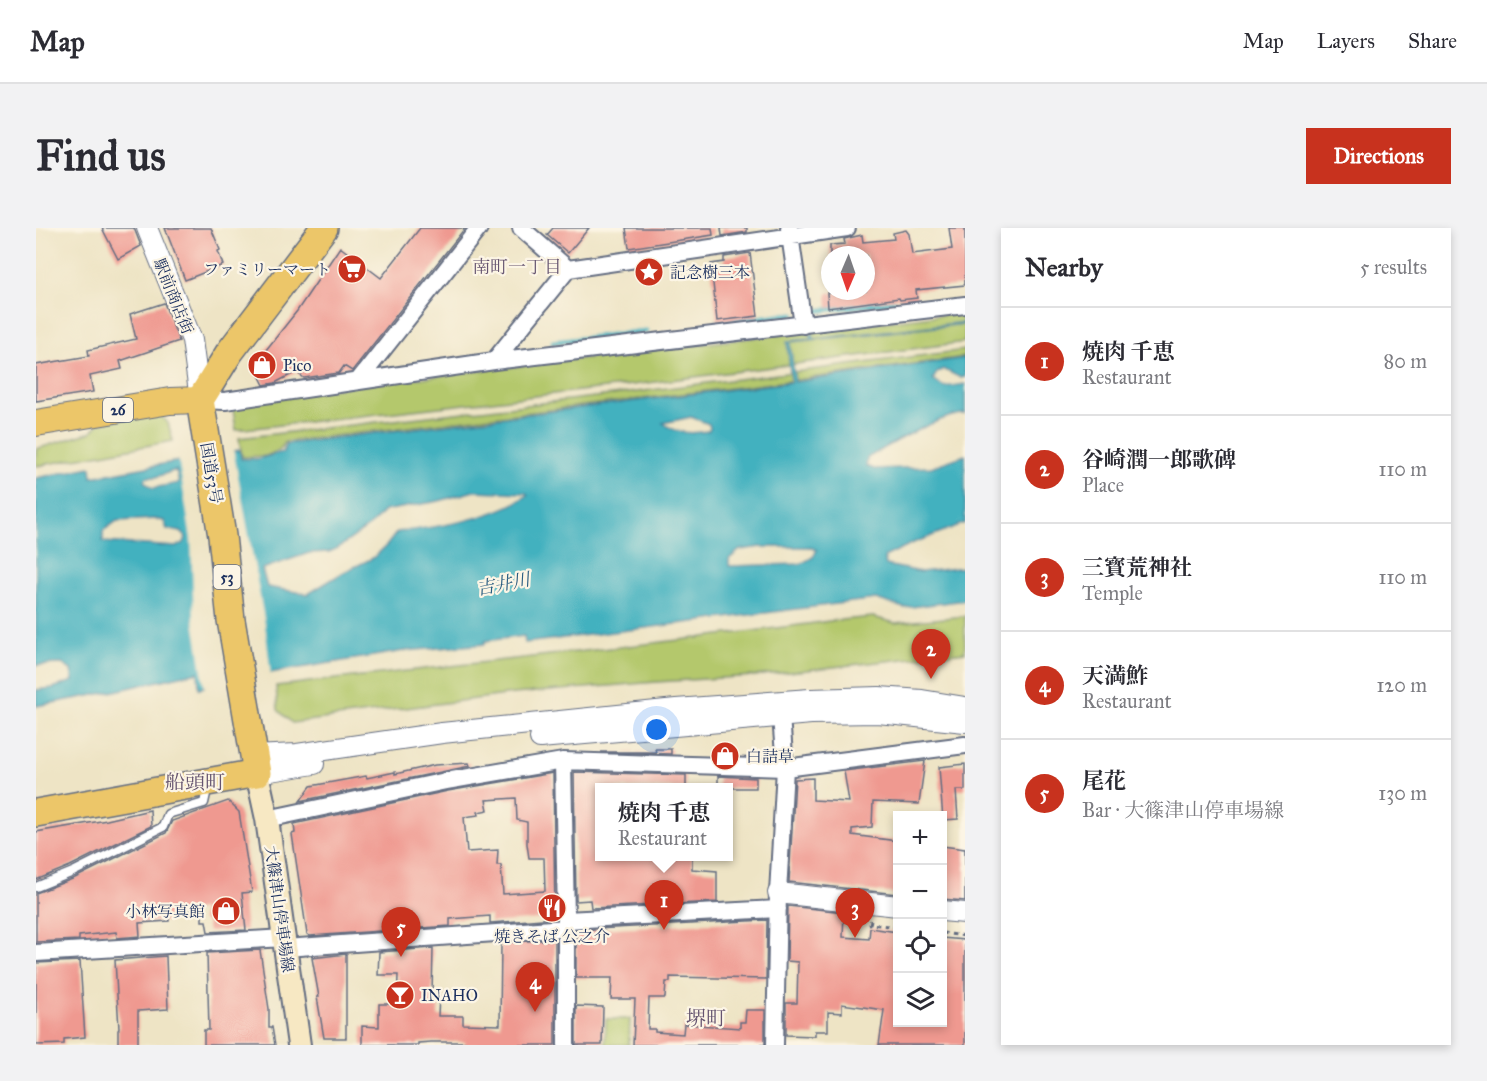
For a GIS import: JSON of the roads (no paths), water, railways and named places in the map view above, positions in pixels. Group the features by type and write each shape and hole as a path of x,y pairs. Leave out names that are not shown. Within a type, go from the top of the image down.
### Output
{"highway":[{"path":"200,404 229,353 324,228"},
{"name":"国道53号","path":"200,404 222,536 231,620 254,759"},
{"path":"36,813 208,781 254,759"},
{"path":"36,794 254,759"}],"main road":[{"name":"26","path":"36,423 170,401 200,404"},
{"name":"大篠津山停車場線","path":"254,759 267,819 299,1045"}],"street":[{"name":"駅前商店街","path":"147,228 192,340 200,404"},
{"path":"358,381 479,228"},
{"path":"521,228 568,268"},
{"path":"494,361 568,268 790,232 847,228"},
{"path":"790,232 803,325"},
{"path":"200,404 494,361 965,305"},
{"path":"254,759 442,734 676,709 798,700 879,697 922,700 965,707"},
{"path":"254,759 442,746 782,716 878,713 965,722"},
{"path":"775,1045 778,901 785,768 782,716"},
{"path":"267,819 446,781 563,761 785,768 965,745"},
{"path":"563,761 566,1045"},
{"path":"36,953 285,943 566,924 778,901 887,901"},
{"path":"947,911 965,913"}],"lane":[{"path":"36,887 73,872 163,826 168,814 204,803 208,781"}],"water":[{"name":"吉井川","path":"965,322 965,324 790,342 795,382 965,358 965,377 961,378 943,369 936,374 933,380 944,387 965,384 965,414 930,424 901,439 867,458 866,466 874,469 931,467 965,455 965,523 884,557 886,565 921,572 965,567 965,600 904,608 876,599 525,643 524,636 485,641 485,644 404,651 275,672 199,688 198,672 36,706 36,690 53,688 73,681 71,670 62,664 36,665 36,478 91,467 92,477 240,450 241,459 258,459 283,452 286,444 791,382 787,341 811,339 810,333 813,333 814,339","holes":["691,417 709,424 710,428 708,431 684,432 663,423","176,470 179,483 153,488 144,481 147,477 156,477","474,491 526,493 528,495 499,510 465,521 397,532 373,558 344,572 308,594 267,587 262,569 309,553 329,552 338,548 372,524 384,511 439,501","155,519 164,521 167,529 181,532 186,537 184,543 176,547 103,542 103,531 117,521","761,547 809,547 817,550 813,557 801,564 729,566 729,559 740,550"]}],"waterway":[{"path":"807,312 894,302"},
{"path":"783,315 794,314"},
{"path":"746,320 779,315"},
{"path":"717,323 742,320"},
{"path":"553,342 646,331"}],"place":[{"name":"ファミリーマート","path":"352,269"},
{"name":"記念樹三本","path":"649,272"},
{"name":"Pico","path":"262,365"},
{"name":"谷崎潤一郎歌碑","path":"931,679"},
{"name":"白詰草","path":"725,756"},
{"name":"焼きそば 公之介","path":"552,908"},
{"name":"小林写真館","path":"226,911"},
{"name":"焼肉 千恵","path":"664,930"},
{"name":"三寳荒神社","path":"855,938"},
{"name":"尾花","path":"401,957"},
{"name":"INAHO","path":"400,995"},
{"name":"天満鮓","path":"535,1012"}],"district":[{"name":"南町一丁目","path":"517,267"},
{"name":"船頭町","path":"195,782"},
{"name":"堺町","path":"706,1018"}]}
